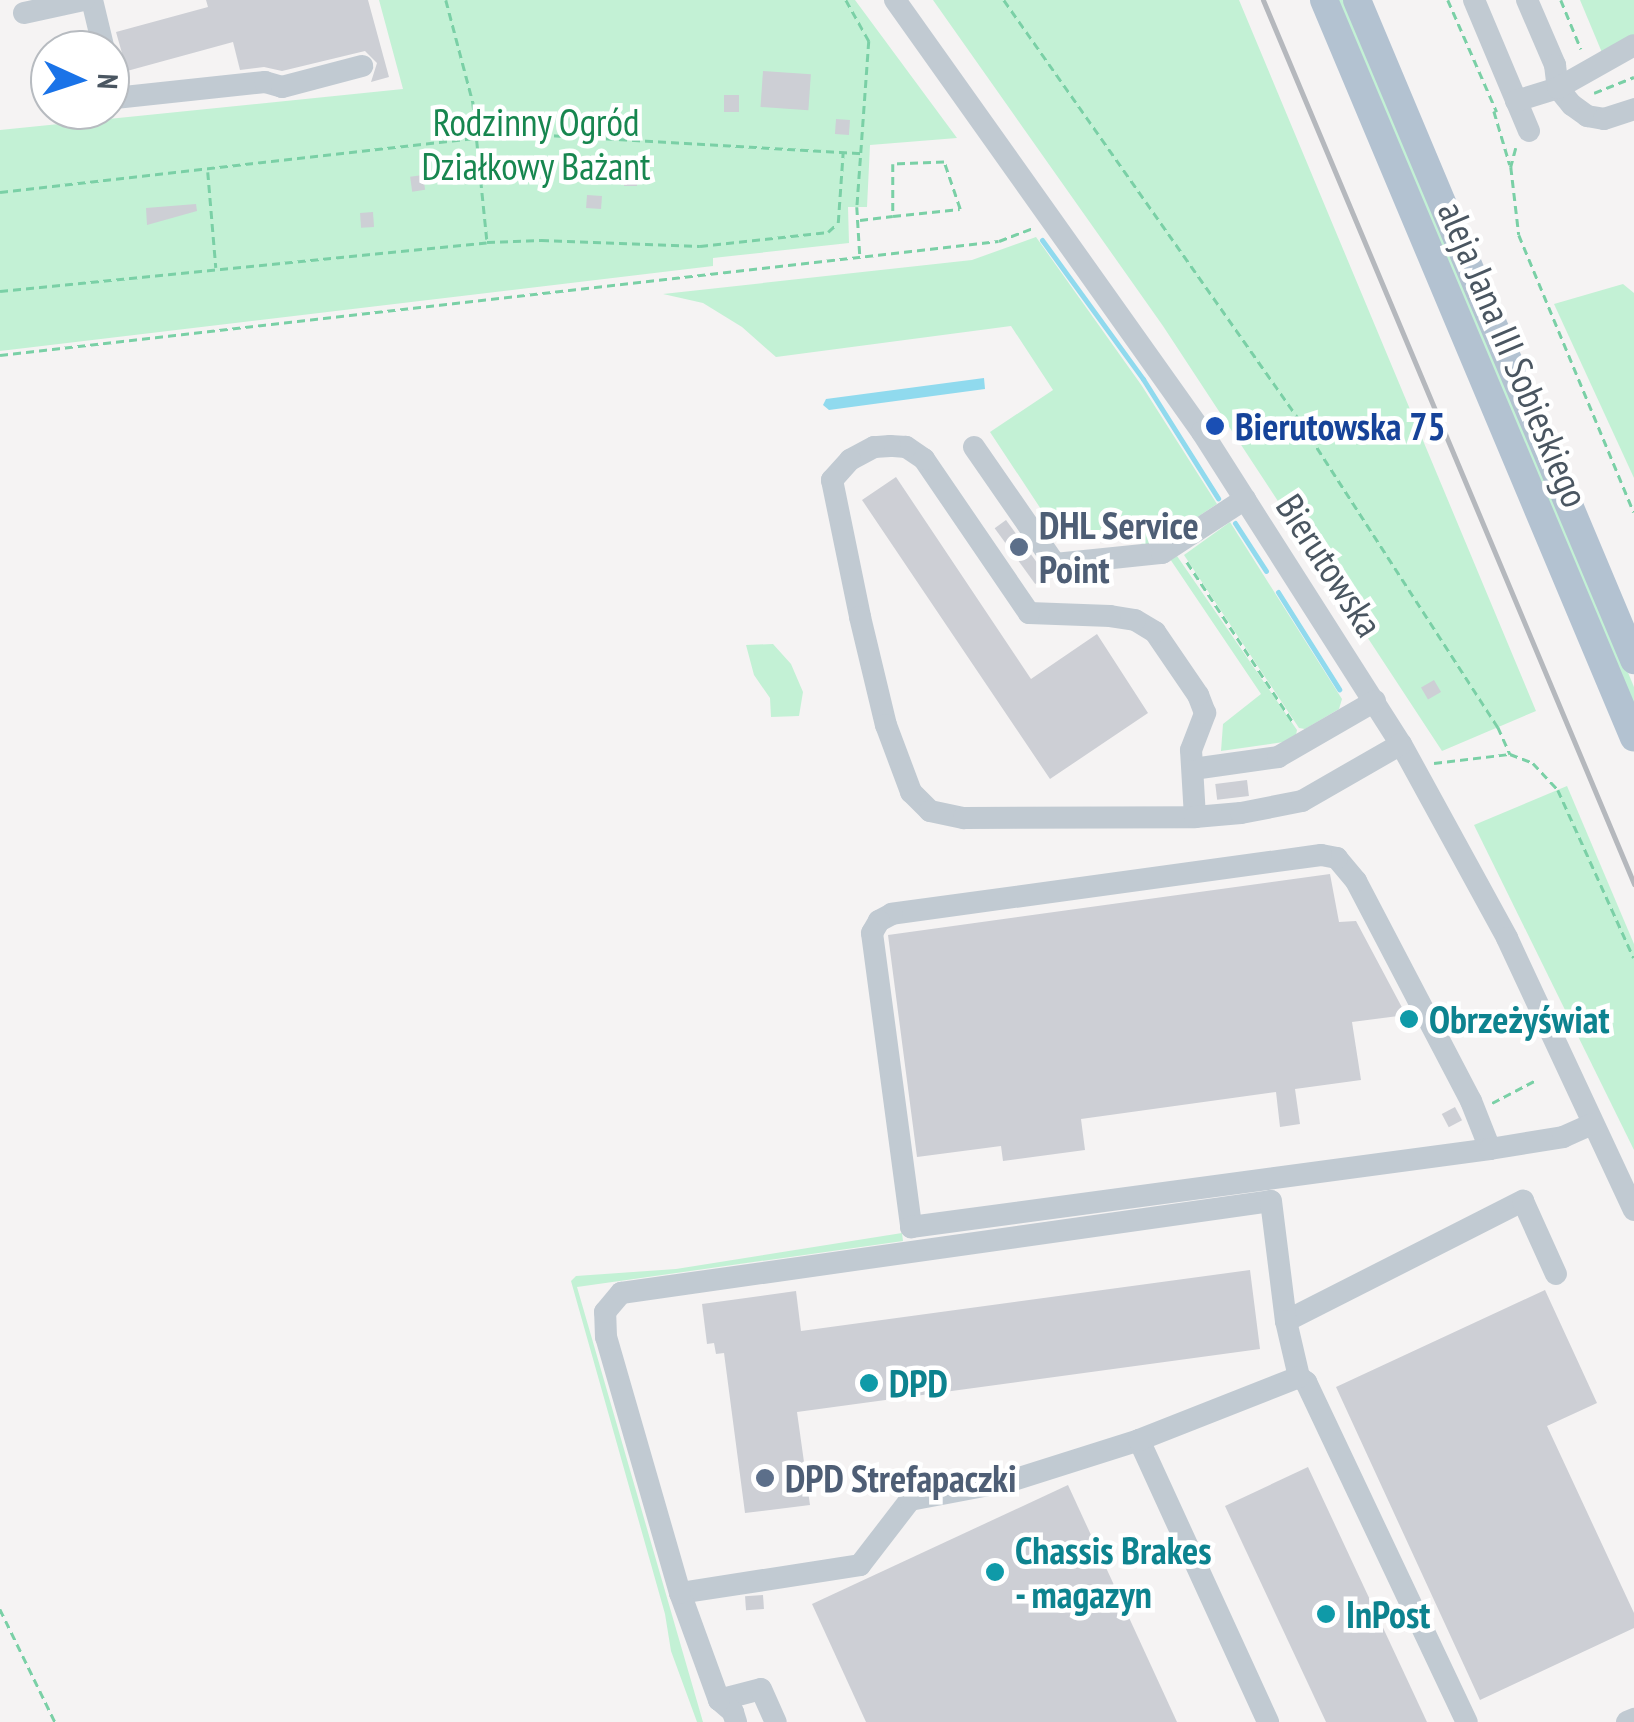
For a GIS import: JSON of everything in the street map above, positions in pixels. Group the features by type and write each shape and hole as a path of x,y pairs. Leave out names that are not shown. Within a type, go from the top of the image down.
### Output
{"main road":[{"name":"aleja Jana III Sobieskiego","path":"1324,0 1634,738"},
{"name":"aleja Jana III Sobieskiego","path":"1357,0 1634,660"}],"street":[{"path":"24,14 84,0"},
{"path":"92,0 99,30"},
{"name":"Bierutowska","path":"894,0 1049,214 1245,498 1402,744 1515,954 1634,1210"},
{"path":"1474,0 1515,115 1634,45"},
{"path":"1527,0 1554,65 1558,88 1588,116 1604,119 1634,109"},
{"path":"130,96 264,82 282,88 362,66"},
{"path":"974,446 1055,564 1144,558 1175,544 1245,498"},
{"path":"1195,816 1191,750 1205,713 1198,695 1155,632 1136,620 1110,616 1029,613 924,459 906,448 874,447 850,460 832,480 886,725 911,792 930,811 964,818 1195,816 1302,801 1402,744"},
{"path":"1193,769 1278,757 1375,701"},
{"path":"1490,1150 1475,1110 1356,881 1337,858 1321,855 892,914 876,925 870,940 911,1227 1490,1150 1563,1136 1592,1124"},
{"path":"716,1711 606,1337 605,1312 621,1292 1271,1201 1286,1321 1300,1377 1467,1722"},
{"path":"1286,1321 1522,1201 1556,1274"},
{"path":"680,1594 860,1565 910,1500 1010,1481 1139,1440 1300,1377"},
{"path":"1139,1440 1268,1722"},
{"path":"716,1711 761,1689 776,1722"},
{"path":"716,1711 733,1712 736,1722"}],"path":[{"path":"446,0 476,131 487,242"},
{"path":"846,0 870,41 858,220 860,257"},
{"path":"1004,0 1174,235 1421,607 1510,754"},
{"path":"1448,0 1515,115 1518,140 1511,167"},
{"path":"1561,0 1589,69"},
{"path":"1583,98 1634,77"},
{"path":"1515,115 1511,167 1519,235 1634,512"},
{"path":"476,131 862,153"},
{"path":"0,192 476,138"},
{"path":"0,291 487,242 541,240 700,246 828,232 838,223 843,152"},
{"path":"858,220 960,209 944,162 893,164 893,216"},
{"path":"208,170 217,272"},
{"path":"0,356 999,241 1030,230 1049,214"},
{"path":"1175,544 1307,743"},
{"path":"1418,771 1448,758 1510,754 1533,763 1558,790 1634,958"},
{"path":"1475,1110 1536,1080"},
{"path":"0,1610 55,1722"}],"green space":[{"name":"Rodzinny Ogród Działkowy Bażant","path":"379,0 855,0 957,138 870,145 867,207 848,207 849,243 713,258 713,266 0,351 0,130 30,127 30,130 130,130 130,117 403,89"},
{"path":"933,0 1239,0 1536,711 1442,751 1163,326"},
{"path":"1336,0 1346,0 1615,641 1634,687 1634,712"},
{"path":"1580,0 1634,0 1634,40 1603,55"},
{"path":"1036,237 1142,386 1217,504 1152,547 1142,546 1140,536 1062,541 990,432 1053,390 1011,326 776,357 742,327 703,303 663,294 972,260"},
{"path":"1623,284 1634,293 1634,478 1554,304"},
{"path":"1230,522 1342,699 1339,709 1305,729 1299,728 1184,555"},
{"path":"1177,556 1297,730 1296,735 1284,742 1221,751 1223,724 1261,694 1170,559"},
{"path":"773,644 791,664 803,692 799,716 771,717 770,698 754,675 746,645"},
{"path":"1567,786 1634,944 1634,1150 1474,825"},
{"path":"902,1233 903,1241 577,1287 703,1722 697,1722 671,1651 665,1614 571,1281 576,1276 676,1269"}],"water":[{"path":"984,378 985,389 829,410 823,405 826,399"}],"building":[{"path":"206,0 368,0 389,77 371,82 377,63 365,51 282,71 264,67 240,70 233,42 130,70 130,30 123,30 208,7"},
{"path":"763,71 811,74 808,110 760,107"},
{"path":"724,95 739,95 739,112 724,112"},
{"path":"836,119 850,120 849,135 835,134"},
{"path":"624,173 637,173 637,186 624,186"},
{"path":"423,175 425,190 412,192 410,177"},
{"path":"587,195 602,196 601,209 586,208"},
{"path":"196,204 197,211 147,225 146,208"},
{"path":"373,212 374,227 361,228 360,213"},
{"path":"896,477 1031,679 1097,634 1148,713 1050,779 862,500"},
{"path":"1006,520 1047,576 1035,584 995,528"},
{"path":"1434,680 1441,692 1428,700 1421,688"},
{"path":"1247,780 1249,796 1217,800 1215,784"},
{"path":"1330,874 1339,922 1356,921 1406,1015 1352,1022 1361,1080 1295,1089 1300,1124 1280,1127 1276,1092 1081,1119 1085,1150 1003,1161 1001,1146 917,1157 888,935"},
{"path":"1455,1107 1462,1120 1449,1127 1442,1114"},
{"name":"DPD","path":"1250,1270 1260,1349 797,1412 810,1505 745,1513 724,1353 716,1354 714,1343 707,1344 702,1304 796,1291 801,1331"},
{"path":"1545,1290 1597,1403 1547,1426 1634,1613 1634,1628 1480,1700 1336,1387"},
{"name":"InPost","path":"1308,1467 1427,1722 1326,1722 1225,1506"},
{"name":"Chassis Brakes - magazyn","path":"1068,1485 1177,1722 866,1722 812,1604"},
{"path":"763,1595 764,1609 746,1610 745,1596"}],"waterway":[{"path":"1042,240 1143,379 1218,498"},
{"path":"1235,523 1266,571"},
{"path":"1278,592 1339,689"}],"railway":[{"path":"1263,0 1634,884"}],"place":[{"name":"Bierutowska 75","path":"1215,426"},
{"name":"DHL Service Point","path":"1019,547"},
{"name":"Obrzeżyświat","path":"1409,1019"},
{"name":"DPD","path":"869,1383"},
{"name":"DPD Strefapaczki","path":"765,1478"},
{"name":"Chassis Brakes - magazyn","path":"995,1572"},
{"name":"InPost","path":"1326,1614"}]}
